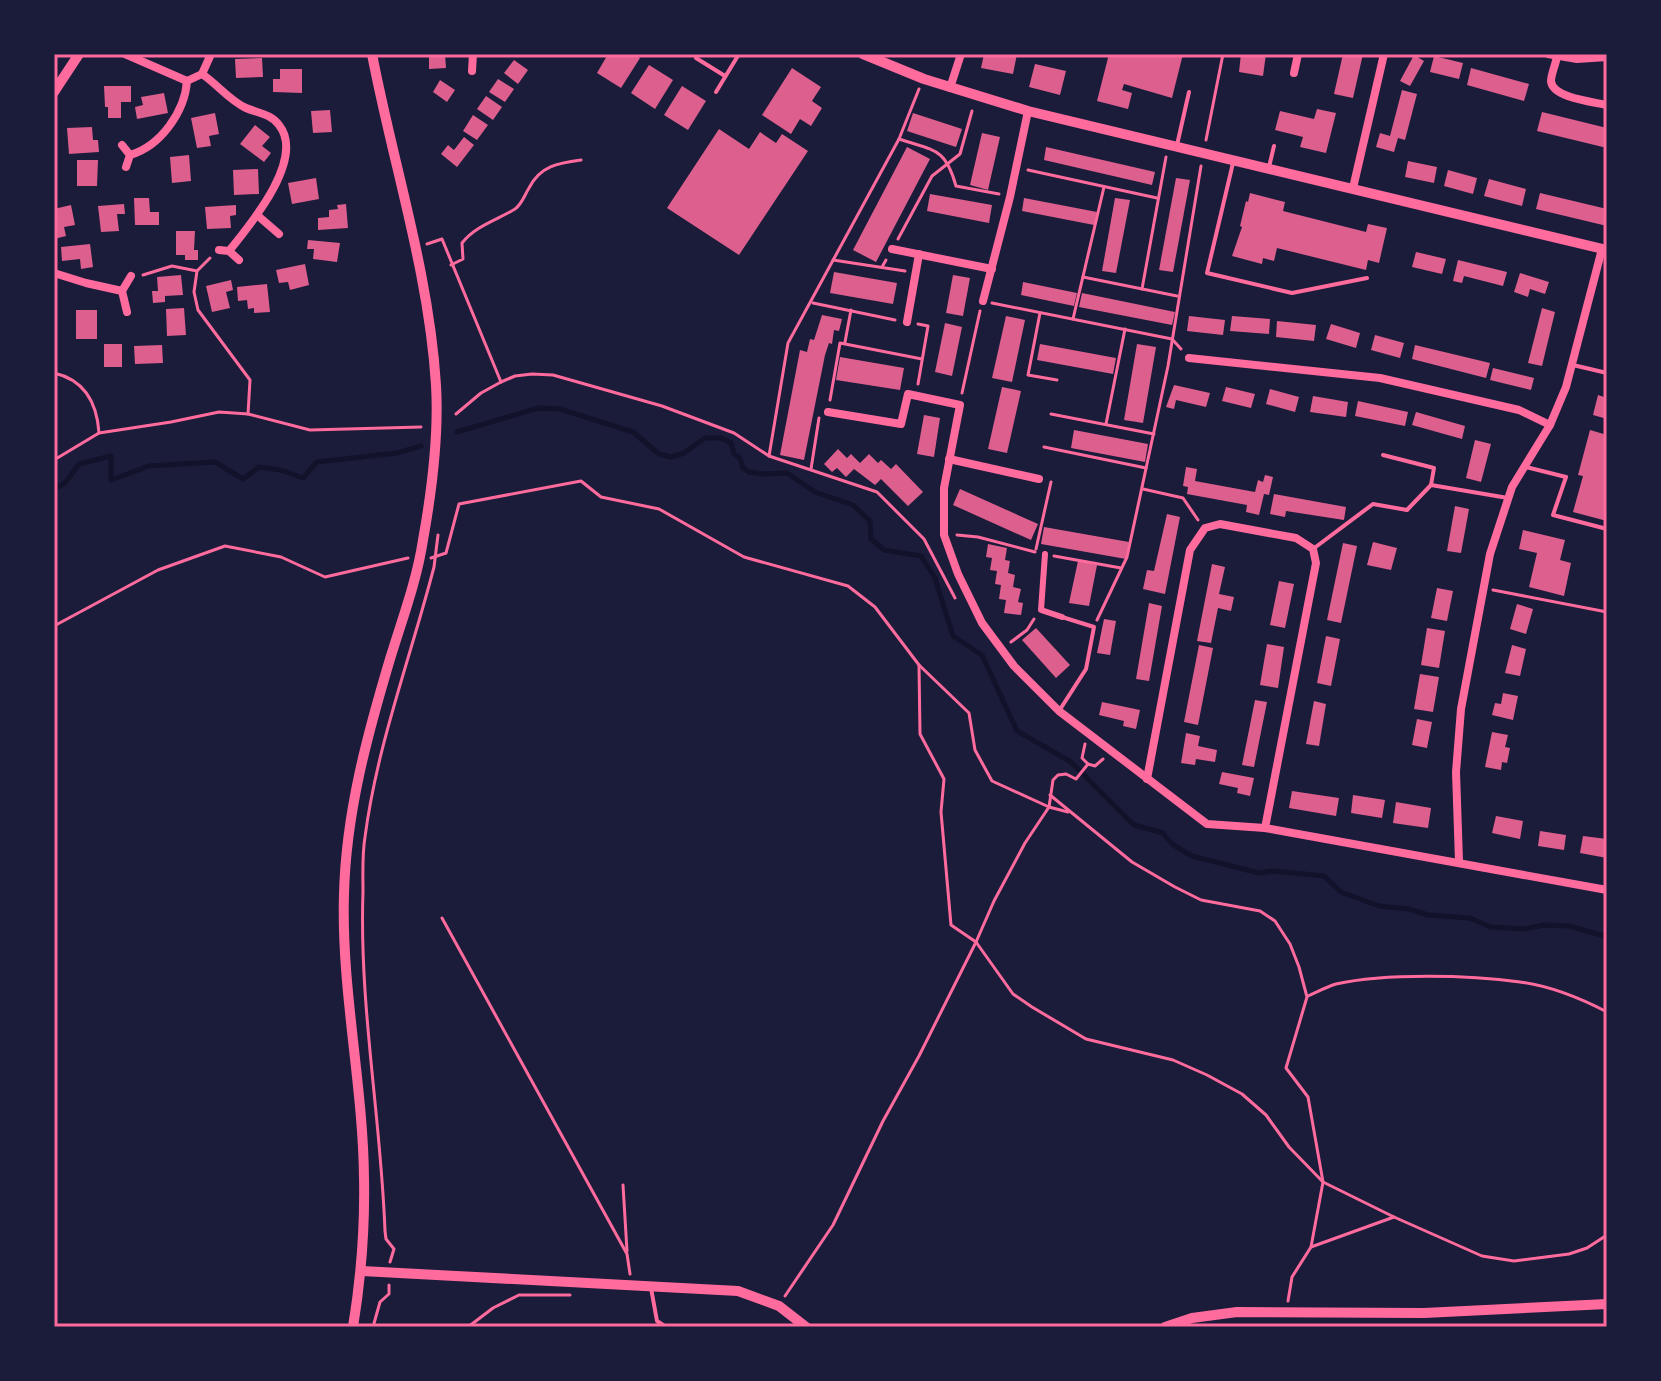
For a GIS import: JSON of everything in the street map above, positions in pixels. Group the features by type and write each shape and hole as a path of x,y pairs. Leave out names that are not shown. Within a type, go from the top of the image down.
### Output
{"street":[{"path":"54,92 79,54"},
{"path":"125,54 187,81 202,74 211,54"},
{"path":"353,1327 362,1271 364,1177 345,970 345,878 349,832 360,765 420,559 436,435 436,387 430,326 419,262 385,125 372,54"},
{"path":"472,71 473,54"},
{"path":"863,54 950,88 1028,111 1604,250 1566,387 1550,425 1508,498 1483,588 1461,709 1456,772 1459,861"},
{"path":"950,88 961,54"},
{"path":"1294,73 1298,54"},
{"path":"1353,188 1384,54"},
{"path":"1607,57 1577,59 1553,55 1551,82 1554,90 1563,95 1607,105"},
{"path":"202,74 231,99 278,123 285,135 286,147 279,176 257,215 229,251"},
{"path":"130,155 139,153 155,141 171,124 186,93 187,81"},
{"path":"983,301 1028,111"},
{"path":"122,145 130,155"},
{"path":"126,167 130,155"},
{"path":"257,215 279,234"},
{"path":"892,249 992,269"},
{"path":"219,250 229,251 239,260"},
{"path":"907,322 919,254"},
{"path":"54,273 122,291"},
{"path":"127,312 122,291 131,276"},
{"path":"1189,358 1380,378 1519,410 1550,425"},
{"path":"824,414 901,424 908,394 960,405 942,509 944,535 958,574 991,638 1059,711 1207,824 1265,828 1607,890"},
{"path":"949,459 1039,479"},
{"path":"1147,779 1190,550 1205,528 1220,524 1296,538 1313,549 1316,563 1265,828"},
{"path":"1045,554 1041,610 1062,617"},
{"path":"362,1271 738,1291 779,1306 806,1327"},
{"path":"1165,1327 1192,1318 1237,1312 1424,1313 1607,1304"}],"lane":[{"path":"716,92 739,54"},
{"path":"696,58 725,76"},
{"path":"1172,146 1189,92"},
{"path":"1269,168 1274,146"},
{"path":"1234,161 1207,273 1292,293 1367,278"},
{"path":"1571,365 1607,373"},
{"path":"1313,549 1373,504 1407,510 1431,485 1434,468 1383,455"},
{"path":"1524,466 1566,477 1553,515 1607,529"},
{"path":"1431,485 1508,498"},
{"path":"1059,711 1086,669 1094,627 1062,617"},
{"path":"651,1288 657,1321 666,1327"}],"path":[{"path":"1206,140 1223,54"},
{"path":"769,456 788,343 899,139 924,79"},
{"path":"882,267 932,176 960,154 972,111"},
{"path":"899,139 941,154 949,163 956,186 1010,197"},
{"path":"1142,289 1157,198 1172,146"},
{"path":"451,265 463,259 462,243 469,234 521,204 533,180 544,169 581,160"},
{"path":"1094,627 1127,557 1143,489 1201,166"},
{"path":"1016,167 1157,198"},
{"path":"1073,319 1104,186"},
{"path":"427,244 442,239 501,382"},
{"path":"219,250 197,271 194,292 198,310 250,380 248,414"},
{"path":"833,260 916,272"},
{"path":"131,276 147,275 172,266 197,271"},
{"path":"1083,277 1179,296"},
{"path":"960,405 983,301 1172,339"},
{"path":"811,303 928,326 916,396"},
{"path":"844,343 851,310"},
{"path":"1040,313 1028,375 1057,380"},
{"path":"1106,425 1125,329"},
{"path":"832,392 840,343 922,359"},
{"path":"54,373 67,376 90,394 99,433"},
{"path":"456,414 481,393 515,376 532,374 573,380 662,406 734,433 769,456 877,492 924,539 935,536"},
{"path":"54,460 99,433 219,412 248,414 310,430 421,427"},
{"path":"811,469 824,414"},
{"path":"1051,414 1154,434"},
{"path":"1044,447 1146,468"},
{"path":"54,626 158,570 225,546 281,557 325,577 403,558 435,558 446,553 459,504 581,481 601,497 659,509 744,557 848,586 875,607 919,665 969,713 975,750 992,781 1049,807 1071,812"},
{"path":"1035,552 1051,482"},
{"path":"1143,489 1183,498 1205,528"},
{"path":"1483,588 1607,612"},
{"path":"1006,646 1027,630 1041,610"},
{"path":"919,665 920,734 944,779 941,812 951,925 976,942 1013,994 1086,1039 1173,1060 1242,1094 1266,1115 1289,1147 1323,1182 1482,1256 1514,1261 1569,1254 1587,1248 1607,1235"},
{"path":"1083,747 1082,758 1088,764 1098,764 1111,751"},
{"path":"779,1306 833,1225 1025,843 1049,807 1053,780 1058,775 1066,774 1076,779 1088,764"},
{"path":"1050,795 1132,862 1201,900 1260,911 1275,921 1290,944 1307,997 1286,1068 1308,1097 1323,1182 1311,1247 1292,1277 1287,1306"},
{"path":"442,918 627,1254"},
{"path":"1307,997 1334,985 1381,978 1465,978 1522,982 1582,999 1607,1012"},
{"path":"623,1185 629,1286"},
{"path":"1311,1247 1394,1217"},
{"path":"373,1327 380,1302 389,1294"},
{"path":"468,1327 493,1308 519,1295"}],"building":[{"path":"429,54 445,54 446,68 429,69"},
{"path":"608,54 633,54 640,58 621,88 597,73"},
{"path":"984,54 1017,54 1013,74 981,68"},
{"path":"1109,54 1183,54 1172,98 1124,84 1122,90 1132,93 1128,109 1097,101"},
{"path":"1241,54 1266,54 1263,76 1239,72"},
{"path":"1343,54 1363,54 1353,98 1334,94"},
{"path":"1414,55 1424,61 1410,86 1400,81"},
{"path":"1434,56 1463,63 1459,79 1430,72"},
{"path":"262,58 263,77 236,78 235,59"},
{"path":"514,60 528,70 518,84 504,73"},
{"path":"1035,64 1066,71 1060,95 1029,87"},
{"path":"649,65 673,80 655,109 631,93"},
{"path":"792,68 821,87 812,101 822,108 811,126 800,119 791,134 762,115"},
{"path":"1471,68 1529,84 1524,101 1467,85"},
{"path":"280,69 302,69 302,93 273,92 273,79 280,79"},
{"path":"498,79 514,89 505,102 489,92"},
{"path":"440,80 455,90 447,102 433,92"},
{"path":"104,86 131,86 131,102 121,102 121,118 108,118"},
{"path":"682,86 706,101 688,130 664,115"},
{"path":"1402,90 1417,94 1405,140 1398,138 1394,152 1376,147 1380,133 1390,136"},
{"path":"164,93 168,113 137,119 135,107 143,105 141,97"},
{"path":"486,96 502,107 493,120 477,109"},
{"path":"1317,109 1336,113 1326,153 1300,147 1303,137 1275,130 1280,111 1314,119"},
{"path":"330,110 332,132 313,133 311,111"},
{"path":"1542,112 1607,128 1607,148 1537,131"},
{"path":"215,113 219,134 209,136 211,146 197,148 191,118"},
{"path":"913,113 962,129 956,147 907,131"},
{"path":"473,115 488,125 477,140 463,131"},
{"path":"255,125 270,137 262,146 271,153 264,162 240,144"},
{"path":"92,127 93,140 98,140 99,152 69,154 67,128"},
{"path":"719,129 749,149 760,132 776,143 782,134 808,151 739,255 667,208"},
{"path":"982,133 1000,137 988,190 970,185"},
{"path":"464,137 474,145 457,167 441,154 448,145 454,150"},
{"path":"907,147 930,159 876,262 853,250"},
{"path":"1046,147 1155,172 1152,185 1044,160"},
{"path":"189,155 191,181 172,183 170,157"},
{"path":"77,160 98,160 97,186 77,186"},
{"path":"1408,161 1437,167 1434,183 1405,177"},
{"path":"258,169 259,194 234,195 233,170"},
{"path":"1448,170 1477,178 1473,194 1444,186"},
{"path":"316,178 319,199 292,204 288,183"},
{"path":"1176,178 1190,180 1173,272 1159,270"},
{"path":"1489,179 1526,189 1522,206 1484,196"},
{"path":"1250,193 1285,202 1283,211 1366,232 1368,224 1387,228 1379,263 1368,260 1366,270 1277,248 1274,261 1263,258 1262,264 1232,256"},
{"path":"1540,193 1607,209 1607,226 1536,209"},
{"path":"930,194 992,205 989,223 927,211"},
{"path":"134,198 149,198 150,212 159,212 159,225 135,225"},
{"path":"1024,198 1097,212 1094,225 1022,211"},
{"path":"1115,198 1130,200 1116,273 1102,271"},
{"path":"124,204 125,214 117,214 119,231 101,232 98,206"},
{"path":"346,204 348,228 318,230 318,218 329,217 329,210"},
{"path":"71,205 75,225 64,227 66,236 54,239 54,209"},
{"path":"236,205 236,215 230,216 231,228 207,229 205,207"},
{"path":"176,231 195,231 194,250 198,250 198,260 185,260 185,255 176,255"},
{"path":"308,240 340,243 337,262 313,259 314,249 307,249"},
{"path":"90,244 93,267 81,269 80,259 62,261 61,247"},
{"path":"1416,252 1446,259 1442,274 1412,267"},
{"path":"1458,260 1507,272 1503,286 1464,276 1462,283 1453,281"},
{"path":"305,264 309,285 290,290 288,282 279,283 276,270"},
{"path":"834,272 897,283 893,304 830,293"},
{"path":"1520,273 1549,282 1545,294 1530,289 1528,297 1514,292"},
{"path":"181,275 183,295 165,296 165,302 153,303 152,291 158,291 157,277"},
{"path":"953,275 970,278 963,316 946,313"},
{"path":"231,280 233,290 226,292 230,308 212,312 206,286"},
{"path":"1023,282 1077,293 1074,306 1021,295"},
{"path":"267,284 270,312 254,313 254,308 248,309 247,300 238,301 237,287"},
{"path":"1082,293 1175,312 1172,325 1079,307"},
{"path":"184,308 186,335 167,336 166,309"},
{"path":"1542,308 1555,312 1542,366 1528,363"},
{"path":"76,310 97,310 97,339 76,339"},
{"path":"822,315 842,319 839,331 834,330 832,344 829,343 825,355 804,460 780,455 800,350 807,352"},
{"path":"1006,316 1025,320 1012,382 992,378"},
{"path":"1189,316 1225,320 1223,335 1187,331"},
{"path":"1232,316 1270,319 1269,334 1230,331"},
{"path":"1277,321 1316,325 1314,341 1276,337"},
{"path":"945,323 962,327 952,376 935,372"},
{"path":"1331,324 1360,333 1356,348 1326,339"},
{"path":"1375,335 1404,343 1400,358 1371,350"},
{"path":"104,344 122,344 122,367 104,367"},
{"path":"1040,344 1116,358 1113,374 1037,360"},
{"path":"1137,344 1156,347 1143,423 1124,420"},
{"path":"162,345 163,363 135,364 134,346"},
{"path":"1415,345 1490,363 1486,378 1412,359"},
{"path":"840,357 904,368 900,390 836,380"},
{"path":"1493,368 1534,378 1531,390 1490,380"},
{"path":"1174,385 1210,393 1206,407 1176,400 1174,409 1166,407"},
{"path":"1002,387 1021,391 1007,453 988,449"},
{"path":"1226,387 1255,394 1251,408 1222,401"},
{"path":"1270,389 1299,397 1295,412 1266,404"},
{"path":"1598,395 1607,398 1607,419 1593,415"},
{"path":"1313,396 1348,402 1346,417 1310,412"},
{"path":"1358,401 1408,412 1405,426 1355,416"},
{"path":"1416,412 1465,426 1462,439 1412,425"},
{"path":"924,415 940,418 934,457 917,454"},
{"path":"1074,430 1148,444 1145,462 1071,448"},
{"path":"1590,430 1607,435 1607,521 1573,512 1583,476 1578,475"},
{"path":"1475,440 1491,444 1481,482 1466,478"},
{"path":"838,449 847,458 851,454 860,463 869,454 891,469 896,464 923,492 908,506 881,479 875,485 854,469 846,477 837,468 832,472 824,464"},
{"path":"1186,467 1197,469 1195,481 1255,492 1258,480 1263,482 1265,475 1273,477 1269,495 1264,494 1259,515 1246,512 1247,505 1187,494 1188,487 1183,486"},
{"path":"960,489 1038,524 1031,540 953,505"},
{"path":"1274,494 1346,507 1344,520 1286,511 1285,517 1270,514"},
{"path":"1455,506 1469,509 1461,553 1447,551"},
{"path":"1167,514 1180,517 1165,594 1143,589 1147,570 1154,571"},
{"path":"1044,527 1129,542 1126,559 1041,544"},
{"path":"1523,530 1565,540 1560,560 1571,563 1564,596 1529,587 1537,553 1519,549"},
{"path":"1373,542 1397,548 1391,570 1367,565"},
{"path":"1343,543 1357,546 1341,623 1327,620"},
{"path":"988,544 1007,548 1005,560 1010,561 1008,573 1015,575 1013,587 1021,589 1018,602 1023,603 1021,615 1004,613 1006,600 999,599 1001,585 995,584 997,571 990,570 992,558 986,557"},
{"path":"1078,561 1097,565 1089,606 1069,603"},
{"path":"1212,564 1225,567 1219,594 1234,597 1231,611 1218,608 1211,643 1197,641"},
{"path":"1279,581 1294,584 1285,628 1270,625"},
{"path":"1437,588 1453,591 1447,621 1431,618"},
{"path":"1149,603 1162,606 1149,681 1136,679"},
{"path":"1517,604 1533,609 1526,634 1510,629"},
{"path":"1104,619 1116,621 1110,655 1097,653"},
{"path":"1036,628 1070,665 1056,678 1022,640"},
{"path":"1427,628 1445,631 1439,668 1421,665"},
{"path":"1326,636 1340,639 1331,686 1317,683"},
{"path":"1267,644 1284,647 1278,688 1260,685"},
{"path":"1199,645 1213,648 1198,725 1184,722"},
{"path":"1512,645 1526,649 1520,676 1505,673"},
{"path":"1420,674 1439,677 1433,712 1414,709"},
{"path":"1503,693 1518,696 1513,720 1492,715 1495,703 1501,704"},
{"path":"1255,700 1267,702 1254,767 1242,765"},
{"path":"1314,701 1326,704 1319,746 1306,744"},
{"path":"1102,702 1140,710 1136,729 1123,726 1124,721 1099,715"},
{"path":"1417,719 1432,722 1427,748 1412,745"},
{"path":"1492,732 1508,735 1505,747 1510,748 1507,763 1502,762 1501,770 1485,767"},
{"path":"1186,733 1200,736 1198,746 1217,750 1215,762 1196,759 1195,765 1181,763"},
{"path":"1222,772 1254,778 1250,796 1237,793 1238,788 1219,784"},
{"path":"1292,791 1339,798 1336,816 1289,808"},
{"path":"1353,795 1385,800 1382,818 1351,813"},
{"path":"1396,802 1431,808 1428,828 1393,823"},
{"path":"1496,816 1523,821 1520,839 1492,833"},
{"path":"1540,831 1566,835 1564,850 1538,846"},
{"path":"1583,836 1607,839 1607,858 1580,853"}],"waterway":[{"path":"457,432 538,408 560,409 633,432 659,454 671,457 684,453 705,438 721,438 731,443 734,454 749,472 787,473 815,492 853,505 870,521 871,539 884,550 921,556 935,578 953,636 982,655 1017,731 1071,762 1134,825 1163,833 1172,844 1192,856 1259,873 1273,871 1324,876 1341,892 1379,906 1409,909 1428,915 1470,918 1490,927 1524,929 1544,925 1570,926 1607,937"},
{"path":"54,489 65,483 79,464 111,456 111,480 149,466 215,462 243,479 259,467 281,470 303,478 317,462 397,453 421,446"}]}
